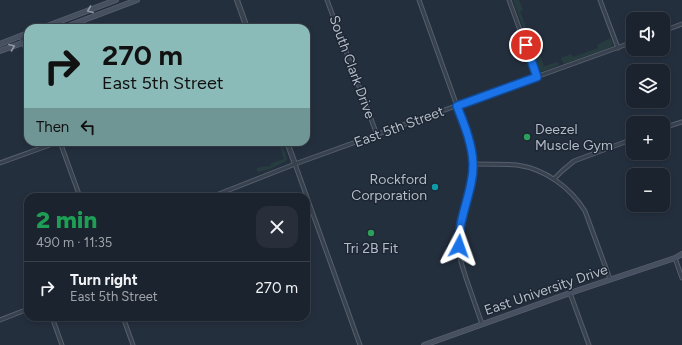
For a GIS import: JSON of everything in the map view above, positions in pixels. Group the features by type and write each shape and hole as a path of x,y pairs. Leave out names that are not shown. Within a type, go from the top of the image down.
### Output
{"main road":[{"path":"53,24 116,0"},
{"path":"74,24 137,0"},
{"path":"0,44 24,35"},
{"path":"0,51 24,43"},
{"name":"East University Drive","path":"675,258 682,254"},
{"name":"East University Drive","path":"424,345 610,279 682,257"}],"street":[{"path":"237,0 246,24"},
{"name":"South Clark Drive","path":"327,0 377,135"},
{"path":"419,0 470,142 473,164 468,197 462,216 459,233 459,247 461,262 482,324"},
{"path":"509,0 537,77"},
{"path":"600,0 618,48"},
{"path":"670,28 682,24"},
{"path":"21,36 24,40"},
{"name":"East 5th Street","path":"221,193 296,164 626,45"},
{"path":"670,126 682,122"},
{"path":"554,179 574,161 626,142"},
{"path":"0,163 48,146"},
{"path":"61,146 78,193"},
{"path":"289,146 306,193"},
{"path":"473,164 517,166 533,169 554,179 570,192 579,202 584,211 610,279"},
{"path":"310,204 360,345"},
{"path":"675,258 682,278"},
{"path":"570,293 589,345"},
{"path":"0,320 24,311"},
{"path":"53,321 62,345"},
{"path":"124,321 133,345"}],"green space":[{"path":"513,0 519,0 523,10 520,11 528,32 525,33"},
{"path":"610,38 613,43 611,47 564,64 561,58 571,54 573,57 598,48 597,45"},
{"path":"536,43 544,66 558,62 559,65 542,72 536,64 530,47"},
{"path":"283,146 287,159 286,161 270,169 258,172 256,169 270,166 272,163 284,159 280,147"}],"place":[{"name":"Deezel Muscle Gym","path":"527,137"},
{"name":"Rockford Corporation","path":"435,187"},
{"name":"Tri 2B Fit","path":"371,233"}],"route":[{"path":"459,246 459,233 462,216 468,197 473,164 470,142 457,106 537,77 526,45"}]}
